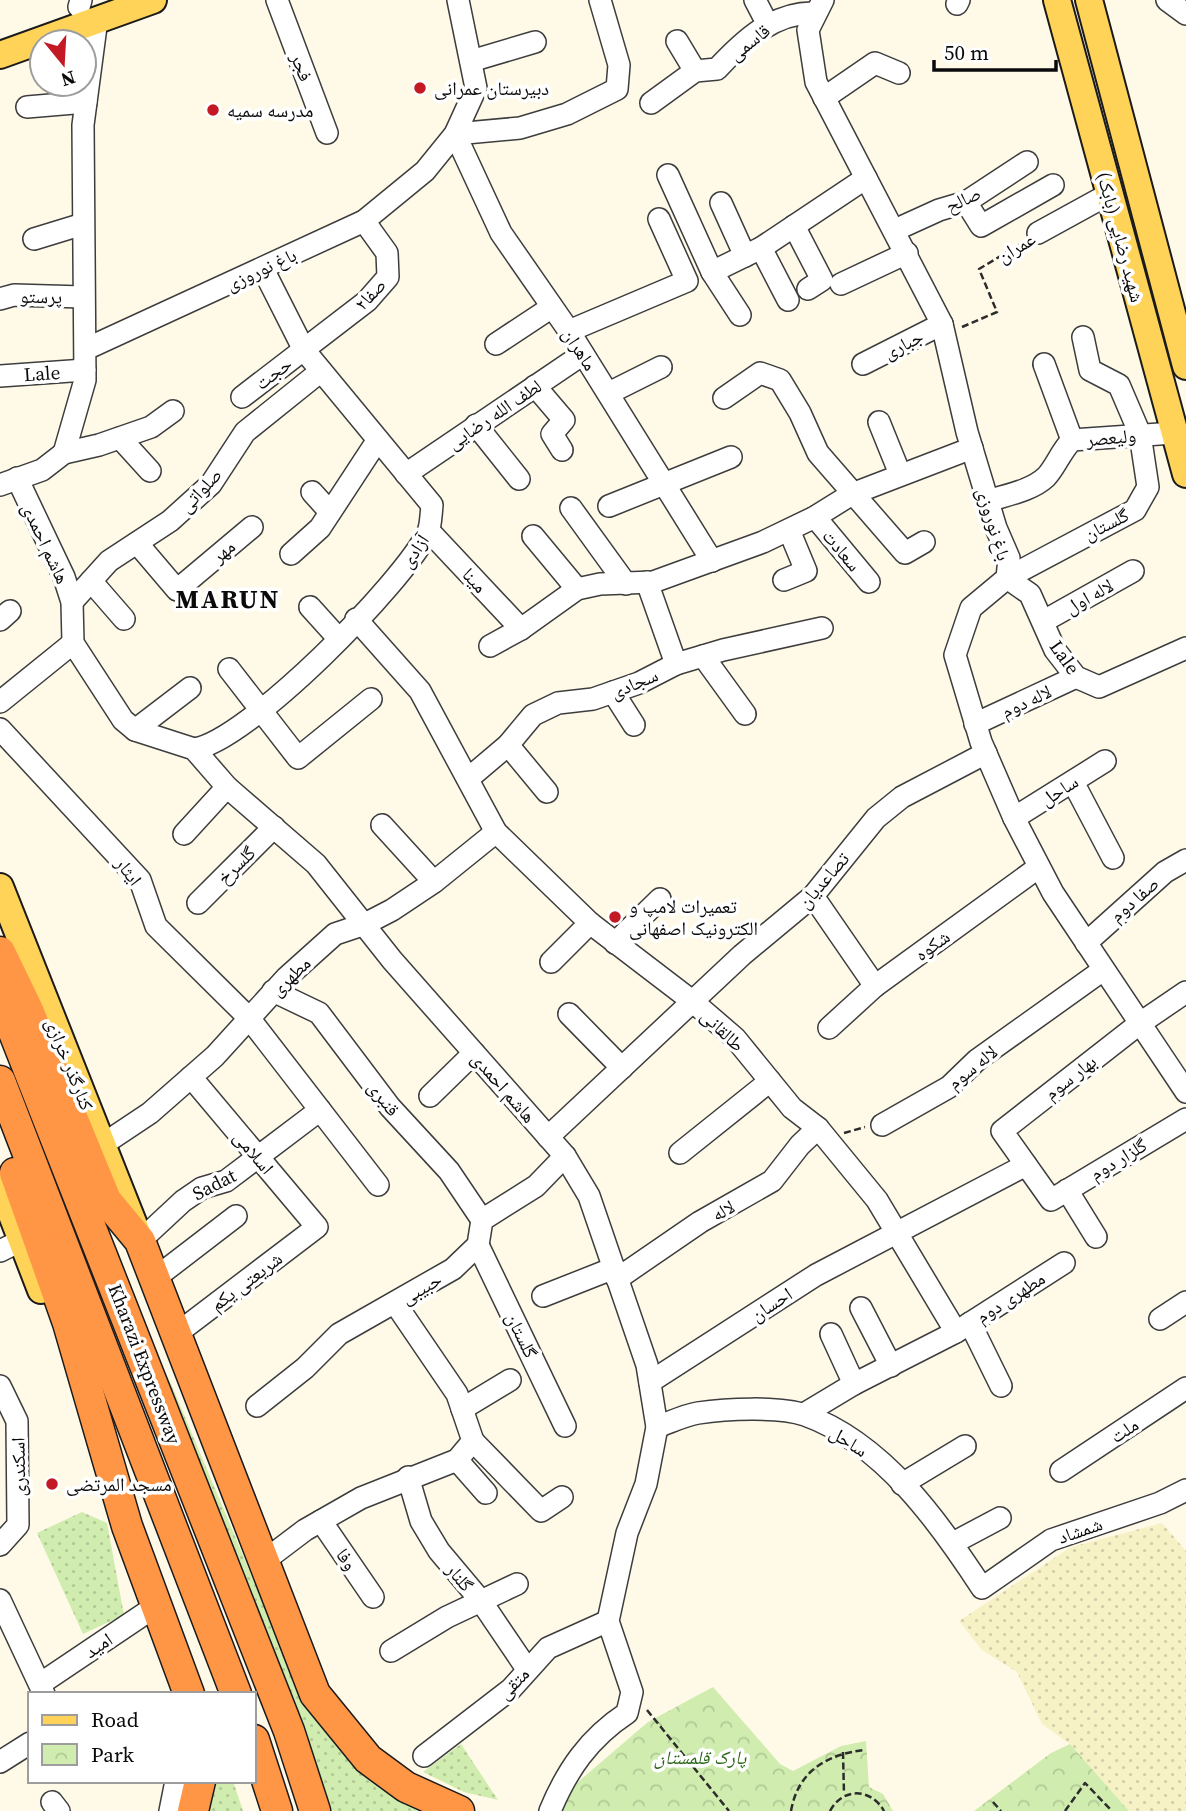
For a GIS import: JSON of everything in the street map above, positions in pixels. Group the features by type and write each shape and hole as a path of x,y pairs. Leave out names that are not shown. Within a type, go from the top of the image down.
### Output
{"highway":[{"path":"0,952 28,1010 106,1200 140,1241 316,1694 368,1759 406,1787 459,1811"},
{"name":"Kharazi Expressway","path":"0,997 289,1731 315,1811"},
{"name":"Kharazi Expressway","path":"0,1081 235,1692"},
{"path":"0,1130 68,1323 127,1526 188,1692"},
{"path":"256,1746 277,1811"},
{"path":"193,1811 200,1783"}],"main road":[{"path":"0,36 90,7 153,0"},
{"name":"شهید رضایی (بابک)","path":"1057,0 1186,474"},
{"name":"شهید رضایی (بابک)","path":"1088,0 1186,366"},
{"path":"0,55 90,7"},
{"name":"کنارگذر خرازی","path":"0,887 140,1241"},
{"path":"0,1184 11,1245 127,1526"}],"street":[{"name":"فجر","path":"277,0 327,133"},
{"path":"455,134 476,89 458,0"},
{"path":"455,134 520,128 567,114 617,89 619,65 600,0"},
{"path":"755,0 768,25"},
{"path":"1167,0 1186,14"},
{"name":"باغ نوروزی","path":"807,6 816,82 942,324 972,448 1009,558 1007,578 971,608 955,655 975,724 1014,818 1039,867 1103,970 1186,1092"},
{"name":"قاسمی","path":"652,103 695,71 718,69 739,45 768,25 807,6"},
{"path":"64,453 79,407 85,359 83,125 90,7"},
{"path":"677,41 695,71"},
{"path":"471,61 535,42"},
{"path":"824,98 875,63 899,73"},
{"path":"27,107 86,102"},
{"name":"باغ نوروزی","path":"85,359 263,268 364,221 425,171 455,134"},
{"name":"ماهران","path":"455,134 501,233 609,393 712,561"},
{"name":"صالح","path":"895,230 939,209 966,202 1027,162"},
{"path":"668,175 712,272 740,315"},
{"path":"712,272 753,252 866,178"},
{"path":"966,202 981,226 1053,185"},
{"name":"عمران","path":"1038,233 1109,194"},
{"path":"721,203 788,300"},
{"path":"569,331 687,281 659,219"},
{"name":"صفا۲","path":"304,350 368,301 388,277 387,253 364,221"},
{"path":"34,239 83,224"},
{"path":"794,226 822,280 808,289"},
{"path":"841,284 907,253"},
{"name":"آزادی","path":"194,749 209,747 262,709 305,673 394,580 429,531 432,505 304,350 263,268"},
{"name":"پرستو","path":"0,299 14,295 83,297"},
{"path":"496,344 552,307"},
{"name":"جباری","path":"863,364 942,324"},
{"name":"گلستان","path":"1007,578 1135,510 1148,487 1140,434 1119,385 1090,370 1083,337"},
{"name":"حجت","path":"242,397 304,350"},
{"name":"لطف الله رضایی","path":"406,474 583,354"},
{"name":"Lale","path":"0,376 85,359"},
{"path":"1044,365 1072,440"},
{"path":"609,393 661,367"},
{"name":"صلواتی","path":"72,601 109,561 170,521 211,484 245,432 321,371"},
{"path":"724,398 760,373 780,380 800,413 818,453 852,494 905,553 924,542"},
{"path":"536,386 564,420 552,434 562,450"},
{"path":"9,482 42,470 64,453 151,427 173,411"},
{"path":"879,422 900,474"},
{"path":"476,425 519,479"},
{"name":"ولیعصر","path":"988,501 1025,489 1046,477 1059,453 1072,440 1174,433"},
{"path":"120,438 150,471"},
{"path":"291,554 320,528 377,441"},
{"path":"490,646 521,629 577,589 636,583 712,561 789,530 852,494 972,448"},
{"path":"609,506 730,457"},
{"name":"هاشم احمدی","path":"9,482 64,577 72,601 73,643"},
{"path":"312,492 330,512"},
{"path":"571,509 636,583 676,664"},
{"name":"سعادت","path":"815,517 869,582"},
{"name":"مهر","path":"137,543 177,590 252,527"},
{"path":"785,580 806,571 789,530"},
{"name":"مینا","path":"429,531 521,629"},
{"path":"533,536 577,589"},
{"name":"لاله اول","path":"1044,621 1133,571"},
{"name":"Lale","path":"1007,578 1030,594 1055,650 1076,677 1099,687 1186,648"},
{"path":"91,581 124,620"},
{"path":"310,607 338,638"},
{"name":"طالقانی","path":"356,619 420,691 496,832 590,923 692,1001 735,1038 792,1108 823,1133 877,1200 895,1234 963,1327 1001,1386"},
{"name":"سجادی","path":"469,778 508,745 533,715 558,703 593,699 639,683 676,664 822,628"},
{"path":"0,702 73,643 123,720 135,730 194,749"},
{"path":"703,656 745,714"},
{"path":"229,669 298,758 371,699"},
{"name":"لاله دوم","path":"975,724 1076,677"},
{"path":"135,730 190,688"},
{"path":"613,692 635,725"},
{"name":"ایثار","path":"0,729 140,880 156,926 249,1018 378,1185"},
{"path":"508,745 547,792"},
{"name":"هاشم احمدی","path":"194,749 227,787 316,864 392,960 565,1156 589,1196 650,1382 657,1427 646,1484 627,1533 608,1620"},
{"name":"تصاعدیان","path":"548,1137 692,1001 813,896 876,818 902,797 986,754"},
{"name":"ساحل","path":"1014,818 1105,761"},
{"path":"1073,782 1113,858"},
{"path":"184,834 227,787"},
{"path":"382,825 434,882"},
{"name":"گلسرخ","path":"198,903 274,827"},
{"name":"مطهری","path":"102,1145 150,1113 191,1077 273,991 334,933 365,924 434,882 496,832"},
{"name":"صفا دوم","path":"1086,943 1135,897 1184,864"},
{"name":"شکوه","path":"829,1028 875,986 1039,867"},
{"path":"813,896 875,986"},
{"path":"615,943 660,899"},
{"path":"551,962 590,923"},
{"name":"لاله سوم","path":"882,1125 949,1087 977,1060 1103,970"},
{"name":"قنبری","path":"273,991 319,1013 390,1107 449,1171 482,1220"},
{"name":"بهار سوم","path":"1026,1165 1002,1130 1139,1024 1186,992"},
{"path":"569,1014 622,1068"},
{"path":"430,1096 474,1053"},
{"name":"اسلامی","path":"191,1077 317,1227"},
{"path":"680,1153 770,1081"},
{"name":"Sadat","path":"140,1241 183,1201 202,1188 226,1181 320,1110"},
{"name":"گلزار دوم","path":"1059,1195 1186,1119"},
{"name":"لاله","path":"543,1296 616,1274 772,1181 800,1145 823,1133"},
{"path":"478,1245 482,1220 537,1186 565,1156"},
{"path":"1026,1165 1059,1195 1096,1237"},
{"name":"احسان","path":"650,1382 816,1275 1026,1165"},
{"path":"154,1279 236,1216"},
{"name":"شریعتی یکم","path":"175,1335 317,1227"},
{"name":"گلستان","path":"478,1245 565,1426"},
{"name":"حبیبی","path":"257,1406 305,1368 339,1334 453,1269 478,1245"},
{"name":"مطهری دوم","path":"963,1327 1064,1263"},
{"path":"1160,1319 1186,1302"},
{"path":"395,1303 457,1394 473,1441 541,1510 562,1497"},
{"path":"861,1308 891,1366"},
{"path":"804,1414 854,1384 963,1327"},
{"path":"831,1334 854,1384"},
{"path":"462,1409 510,1380"},
{"name":"اسکندری","path":"0,1386 18,1421 9,1446 18,1525 0,1545"},
{"name":"ملت","path":"1061,1471 1186,1388"},
{"name":"ساحل","path":"657,1427 697,1413 762,1410 804,1414 858,1442 902,1484 953,1543 982,1588"},
{"path":"264,1561 321,1521 361,1498 408,1477 457,1460 473,1441"},
{"path":"902,1484 965,1446"},
{"path":"457,1460 486,1493"},
{"name":"گلنار","path":"408,1477 421,1521 445,1559 481,1601 527,1669"},
{"name":"شمشاد","path":"982,1588 1051,1540 1137,1511 1186,1490"},
{"path":"953,1543 1000,1518"},
{"name":"وفا","path":"321,1521 373,1597"},
{"path":"391,1651 446,1617 517,1584"},
{"path":"0,1600 42,1689"},
{"name":"امید","path":"42,1689 156,1606"},
{"path":"550,1811 564,1776 601,1730 626,1713 632,1692 608,1620"},
{"name":"متقی","path":"424,1756 503,1696 548,1648 608,1620"},
{"path":"0,1762 28,1744"},
{"path":"170,1811 176,1783"}],"path":[{"name":"عمران","path":"942,324 956,329 997,312 979,269 1038,233"},
{"path":"823,1133 882,1125"},
{"path":"632,1692 729,1811"},
{"path":"791,1811 794,1796 805,1776 822,1761 843,1752 865,1750"},
{"path":"843,1752 844,1796"},
{"path":"1065,1811 1086,1783 1112,1811"},
{"path":"830,1811 844,1796 863,1793 872,1797 884,1811"},
{"path":"993,1802 1001,1811"}],"shaded area":[{"path":"1162,1523 1186,1551 1186,1811 1129,1811 1070,1744 1042,1724 1017,1672 982,1650 959,1621 1071,1547"}],"green space":[{"path":"113,1266 172,1386 304,1701 327,1734 354,1764 384,1790 418,1811 325,1811"},
{"path":"82,1512 107,1523 124,1615 83,1634 37,1533"},
{"name":"پارک قلمستان","path":"713,1687 780,1764 793,1771 841,1746 866,1741 869,1787 883,1794 893,1811 544,1811 648,1722"},
{"path":"461,1744 498,1800 464,1792 423,1772"},
{"path":"1070,1744 1129,1811 974,1811 1051,1753"},
{"path":"207,1783 234,1783 243,1811 202,1811"}],"place":[{"name":"دبیرستان عمرانی","path":"420,88"},
{"name":"مدرسه سمیه","path":"213,110"},
{"name":"تعمیرات لامپ و الکترونیک اصفهانی","path":"615,917"},
{"name":"مسجد المرتضی","path":"52,1484"}],"district":[{"name":"MARUN","path":"228,599"}]}
